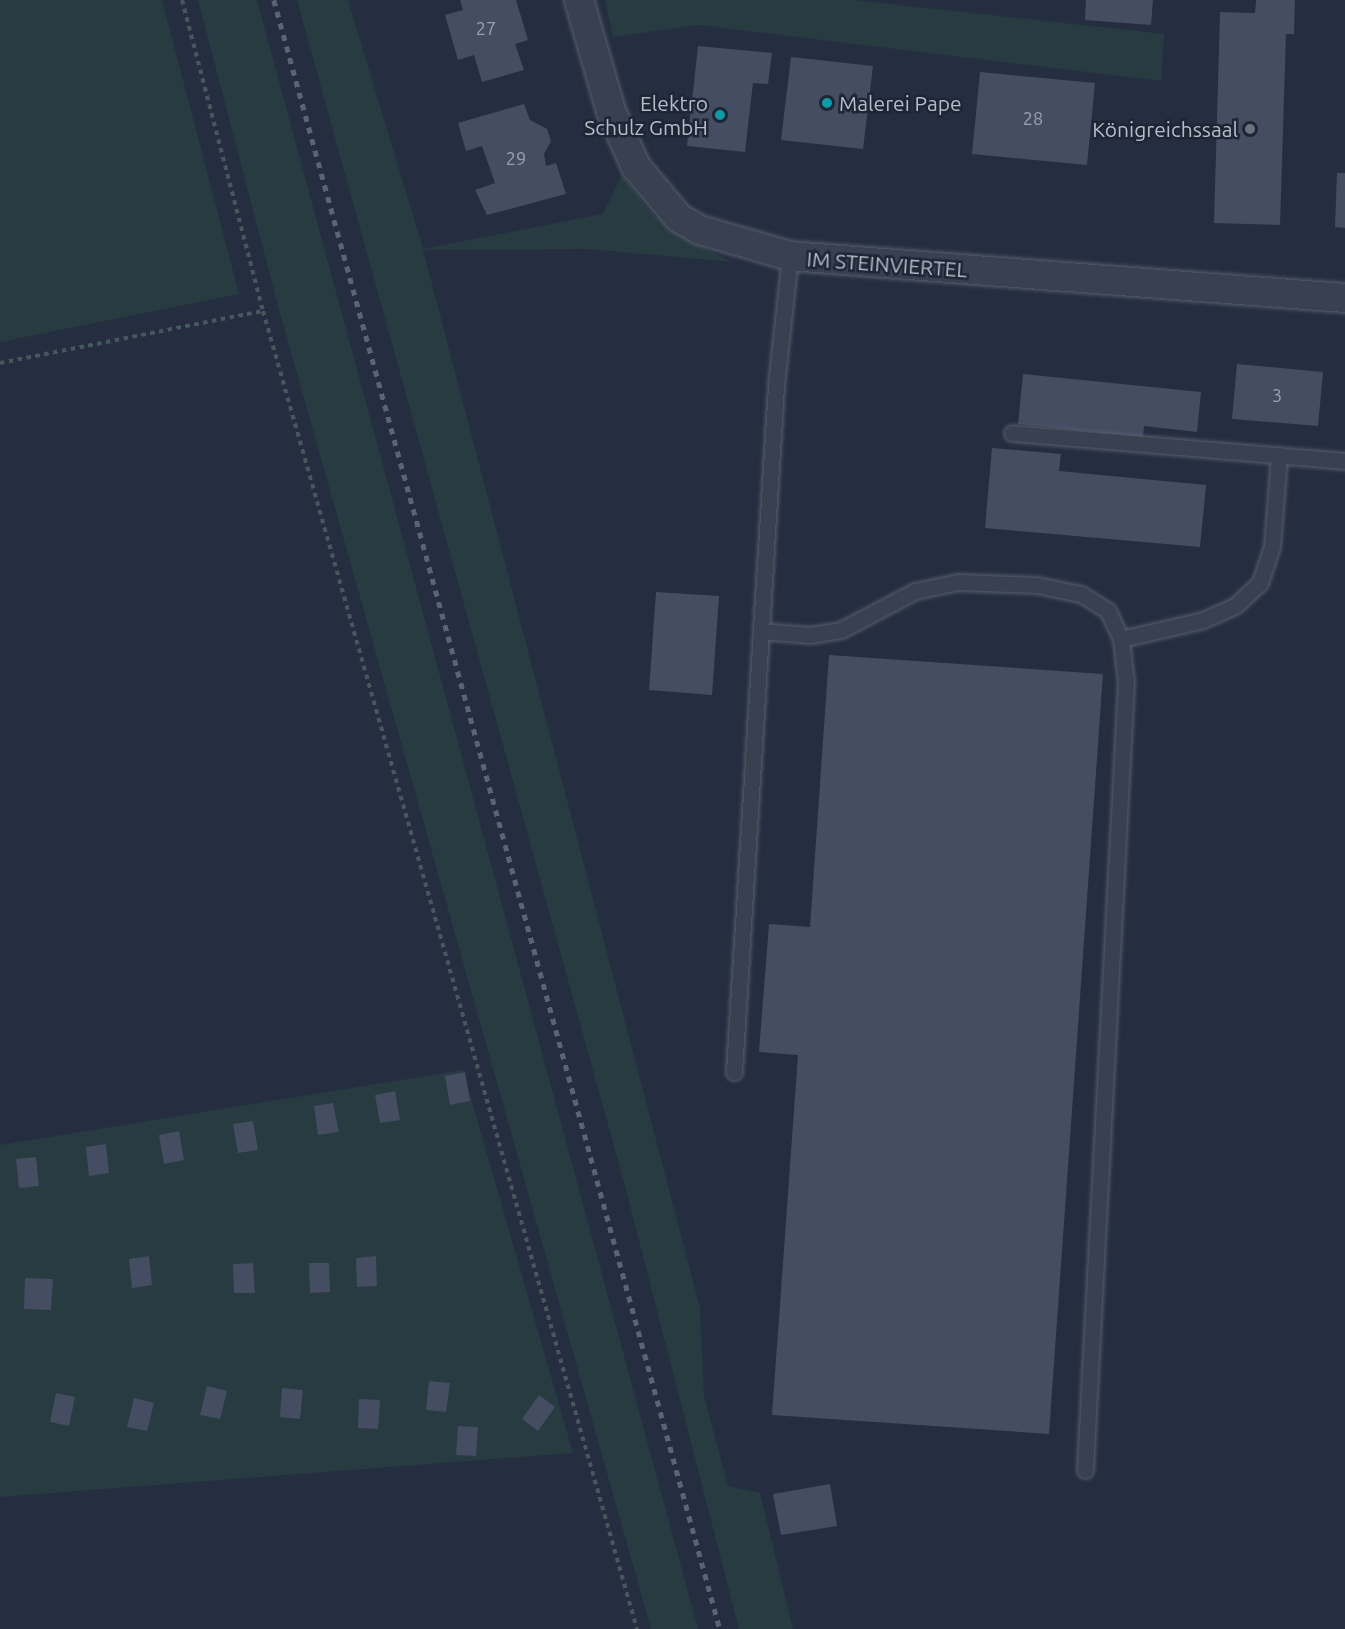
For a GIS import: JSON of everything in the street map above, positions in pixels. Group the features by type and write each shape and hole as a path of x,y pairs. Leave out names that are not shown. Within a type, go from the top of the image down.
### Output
{"street":[{"name":"IM STEINVIERTEL","path":"579,0 611,111 636,167 680,218 700,230 790,256 1345,298"}],"lane":[{"path":"734,1072 776,385 790,256"},
{"path":"1012,433 1345,461"},
{"path":"1121,639 1203,620 1236,605 1260,583 1272,547 1279,455"},
{"path":"761,631 810,635 841,630 915,591 958,582 1037,585 1081,594 1108,611 1121,639 1126,682 1085,1470"}],"path":[{"path":"182,0 263,311 637,1629"},
{"path":"0,363 263,311"}],"shaded area":[{"path":"0,0 162,0 239,294 0,342"},
{"path":"198,0 257,0 698,1629 651,1629 280,313"},
{"path":"297,0 348,0 423,249 603,214 622,175 652,214 688,240 733,262 587,249 423,250 700,1308 704,1396 728,1486 760,1493 793,1629 739,1629 625,1186"},
{"path":"605,0 853,0 1164,34 1161,81 698,25 613,37"},
{"path":"463,1070 573,1453 0,1497 0,1145"}],"building":[{"path":"460,0 516,0 528,40 515,44 524,70 482,82 474,55 458,60 445,15 463,10"},
{"path":"1086,0 1153,0 1151,25 1085,20"},
{"name":"Königreichssaal","path":"1256,0 1295,0 1294,34 1286,34 1280,225 1214,223 1220,12 1255,13"},
{"name":"Elektro Schulz GmbH","path":"698,46 772,53 768,84 753,83 745,152 687,146"},
{"name":"Malerei Pape","path":"791,57 873,66 863,149 781,140"},
{"path":"980,72 1095,83 1087,165 972,154"},
{"path":"524,104 530,120 547,129 551,141 544,154 546,166 556,163 566,194 487,215 475,190 495,183 482,146 466,151 458,123"},
{"path":"1337,173 1345,173 1345,228 1335,227"},
{"path":"1237,364 1323,372 1318,426 1232,419"},
{"path":"1023,374 1201,392 1197,432 1144,426 1143,437 1018,424"},
{"path":"992,448 1061,454 1059,471 1206,485 1200,547 985,528"},
{"path":"656,592 719,596 712,695 649,690"},
{"path":"829,655 1103,674 1049,1434 772,1415 798,1055 759,1052 769,924 810,927"},
{"path":"465,1072 470,1101 450,1105 445,1076"},
{"path":"395,1091 400,1120 380,1123 375,1095"},
{"path":"333,1103 339,1132 318,1135 314,1106"},
{"path":"253,1121 258,1150 238,1153 233,1124"},
{"path":"179,1131 184,1160 164,1164 159,1135"},
{"path":"106,1144 109,1173 89,1176 86,1147"},
{"path":"36,1157 39,1186 19,1188 16,1159"},
{"path":"149,1256 152,1285 132,1288 129,1259"},
{"path":"376,1256 377,1286 357,1287 356,1258"},
{"path":"253,1263 255,1293 234,1293 233,1264"},
{"path":"309,1263 329,1263 330,1292 310,1293"},
{"path":"25,1278 53,1279 51,1310 24,1309"},
{"path":"429,1381 450,1383 446,1412 426,1410"},
{"path":"207,1386 227,1391 220,1419 200,1415"},
{"path":"282,1388 303,1390 300,1419 280,1417"},
{"path":"56,1393 75,1397 69,1426 50,1422"},
{"path":"539,1395 555,1407 538,1431 522,1419"},
{"path":"134,1398 154,1403 147,1431 127,1427"},
{"path":"359,1399 380,1400 378,1429 358,1428"},
{"path":"458,1426 478,1427 476,1456 456,1455"},
{"path":"830,1484 837,1526 781,1535 773,1494"}],"railway":[{"path":"274,0 720,1629"}],"place":[{"name":"Malerei Pape","path":"827,103"},
{"name":"Elektro Schulz GmbH","path":"720,115"},
{"name":"Königreichssaal","path":"1250,129"}]}
